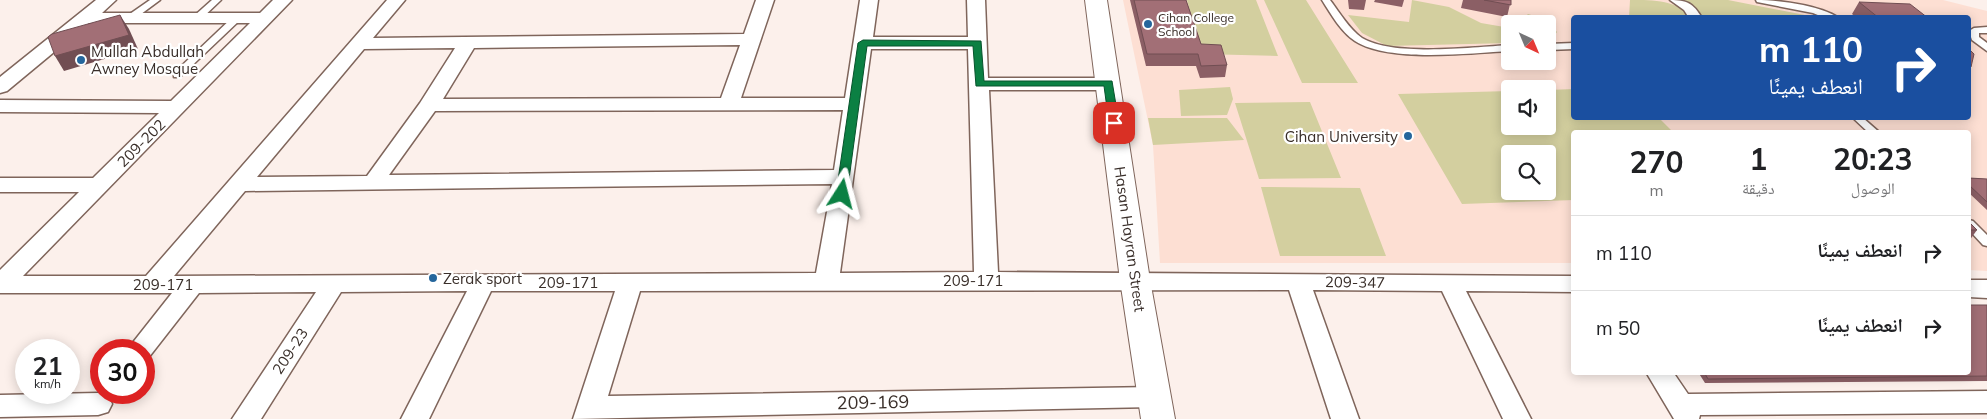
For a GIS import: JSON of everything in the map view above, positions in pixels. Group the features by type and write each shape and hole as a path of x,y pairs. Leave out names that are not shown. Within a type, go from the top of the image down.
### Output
{"street":[{"path":"0,87 107,0"},
{"name":"209-202","path":"0,285 283,0"},
{"path":"153,284 241,184 396,0"},
{"path":"729,103 765,0"},
{"path":"827,281 869,0"},
{"path":"976,0 986,280"},
{"name":"Hasan Hayran Street","path":"1096,0 1135,280 1156,408"},
{"path":"1676,0 1689,6 1694,15"},
{"path":"85,18 264,18"},
{"path":"359,44 751,39"},
{"path":"374,181 429,105 468,43"},
{"path":"863,43 978,43"},
{"path":"979,84 1109,84"},
{"path":"429,105 854,104"},
{"path":"0,106 177,107"},
{"path":"241,184 844,177"},
{"path":"0,185 100,185"},
{"name":"209-171","path":"0,285 1135,280"},
{"name":"209-347","path":"1135,280 1571,284"},
{"path":"1298,281 1345,419"},
{"path":"589,413 630,282"},
{"path":"415,419 483,283"},
{"path":"1450,283 1517,419"},
{"path":"149,339 192,284"},
{"name":"209-23","path":"246,419 334,284"},
{"path":"1971,289 1987,289"},
{"path":"1661,375 1684,412 1987,402"},
{"path":"0,406 96,405"},
{"name":"209-169","path":"589,413 1156,408"}],"lane":[{"path":"130,18 156,0"},
{"path":"198,18 217,0"},
{"path":"1326,0 1359,40 1375,47 1401,50 1501,48"},
{"path":"1760,0 1826,15"},
{"path":"177,75 238,18"},
{"path":"1987,30 1974,31 1975,38 1987,48"},
{"path":"1556,47 1571,46"},
{"path":"1860,120 1872,130"},
{"path":"1971,226 1987,242"}],"shaded area":[{"name":"Cihan University","path":"1123,0 1943,0 1987,11 1987,271 1971,270 1971,130 1571,130 1571,263 1160,263 1153,145"},
{"path":"1187,0 1256,0 1278,56 1201,54"},
{"path":"1264,0 1306,0 1358,83 1302,83"},
{"path":"1412,0 1449,7 1481,23 1501,26 1501,43 1387,46 1362,33 1348,15 1409,22"},
{"path":"1630,0 1665,2 1680,8 1689,15 1629,15"},
{"path":"1682,0 1728,0 1805,15 1700,15 1694,7"},
{"path":"1230,87 1233,99 1227,115 1181,116 1179,90"},
{"path":"1571,89 1571,120 1661,120 1671,130 1571,130 1571,200 1462,204 1398,94 1501,91 1501,135 1556,135 1556,90"},
{"path":"1310,102 1341,178 1259,179 1235,103"},
{"path":"1148,118 1227,118 1244,140 1153,145"},
{"path":"1261,187 1360,188 1386,256 1280,256"}],"building":[{"name":"Cihan College School","path":"1134,0 1186,0 1201,44 1221,45 1227,65 1201,66 1198,54 1147,54"},
{"path":"1484,0 1511,0 1511,5"},
{"path":"1859,2 1910,4 1924,15 1875,15"},
{"path":"120,15 129,35 55,56 48,37 52,34"},
{"path":"1971,51 1974,54 1971,67"},
{"path":"1971,178 1987,179 1987,202 1971,187"},
{"path":"1971,224 1977,230 1971,230"},
{"path":"1971,305 1987,305 1987,376 1708,379 1706,375 1971,375"}],"place":[{"name":"Cihan College School","path":"1148,24"},
{"name":"Mullah Abdullah Awney Mosque","path":"81,60"},
{"name":"Cihan University","path":"1408,136"},
{"name":"Zerak sport","path":"433,278"}],"route":[{"path":"842,194 863,43 978,43 979,84 1109,84 1114,123"}]}
